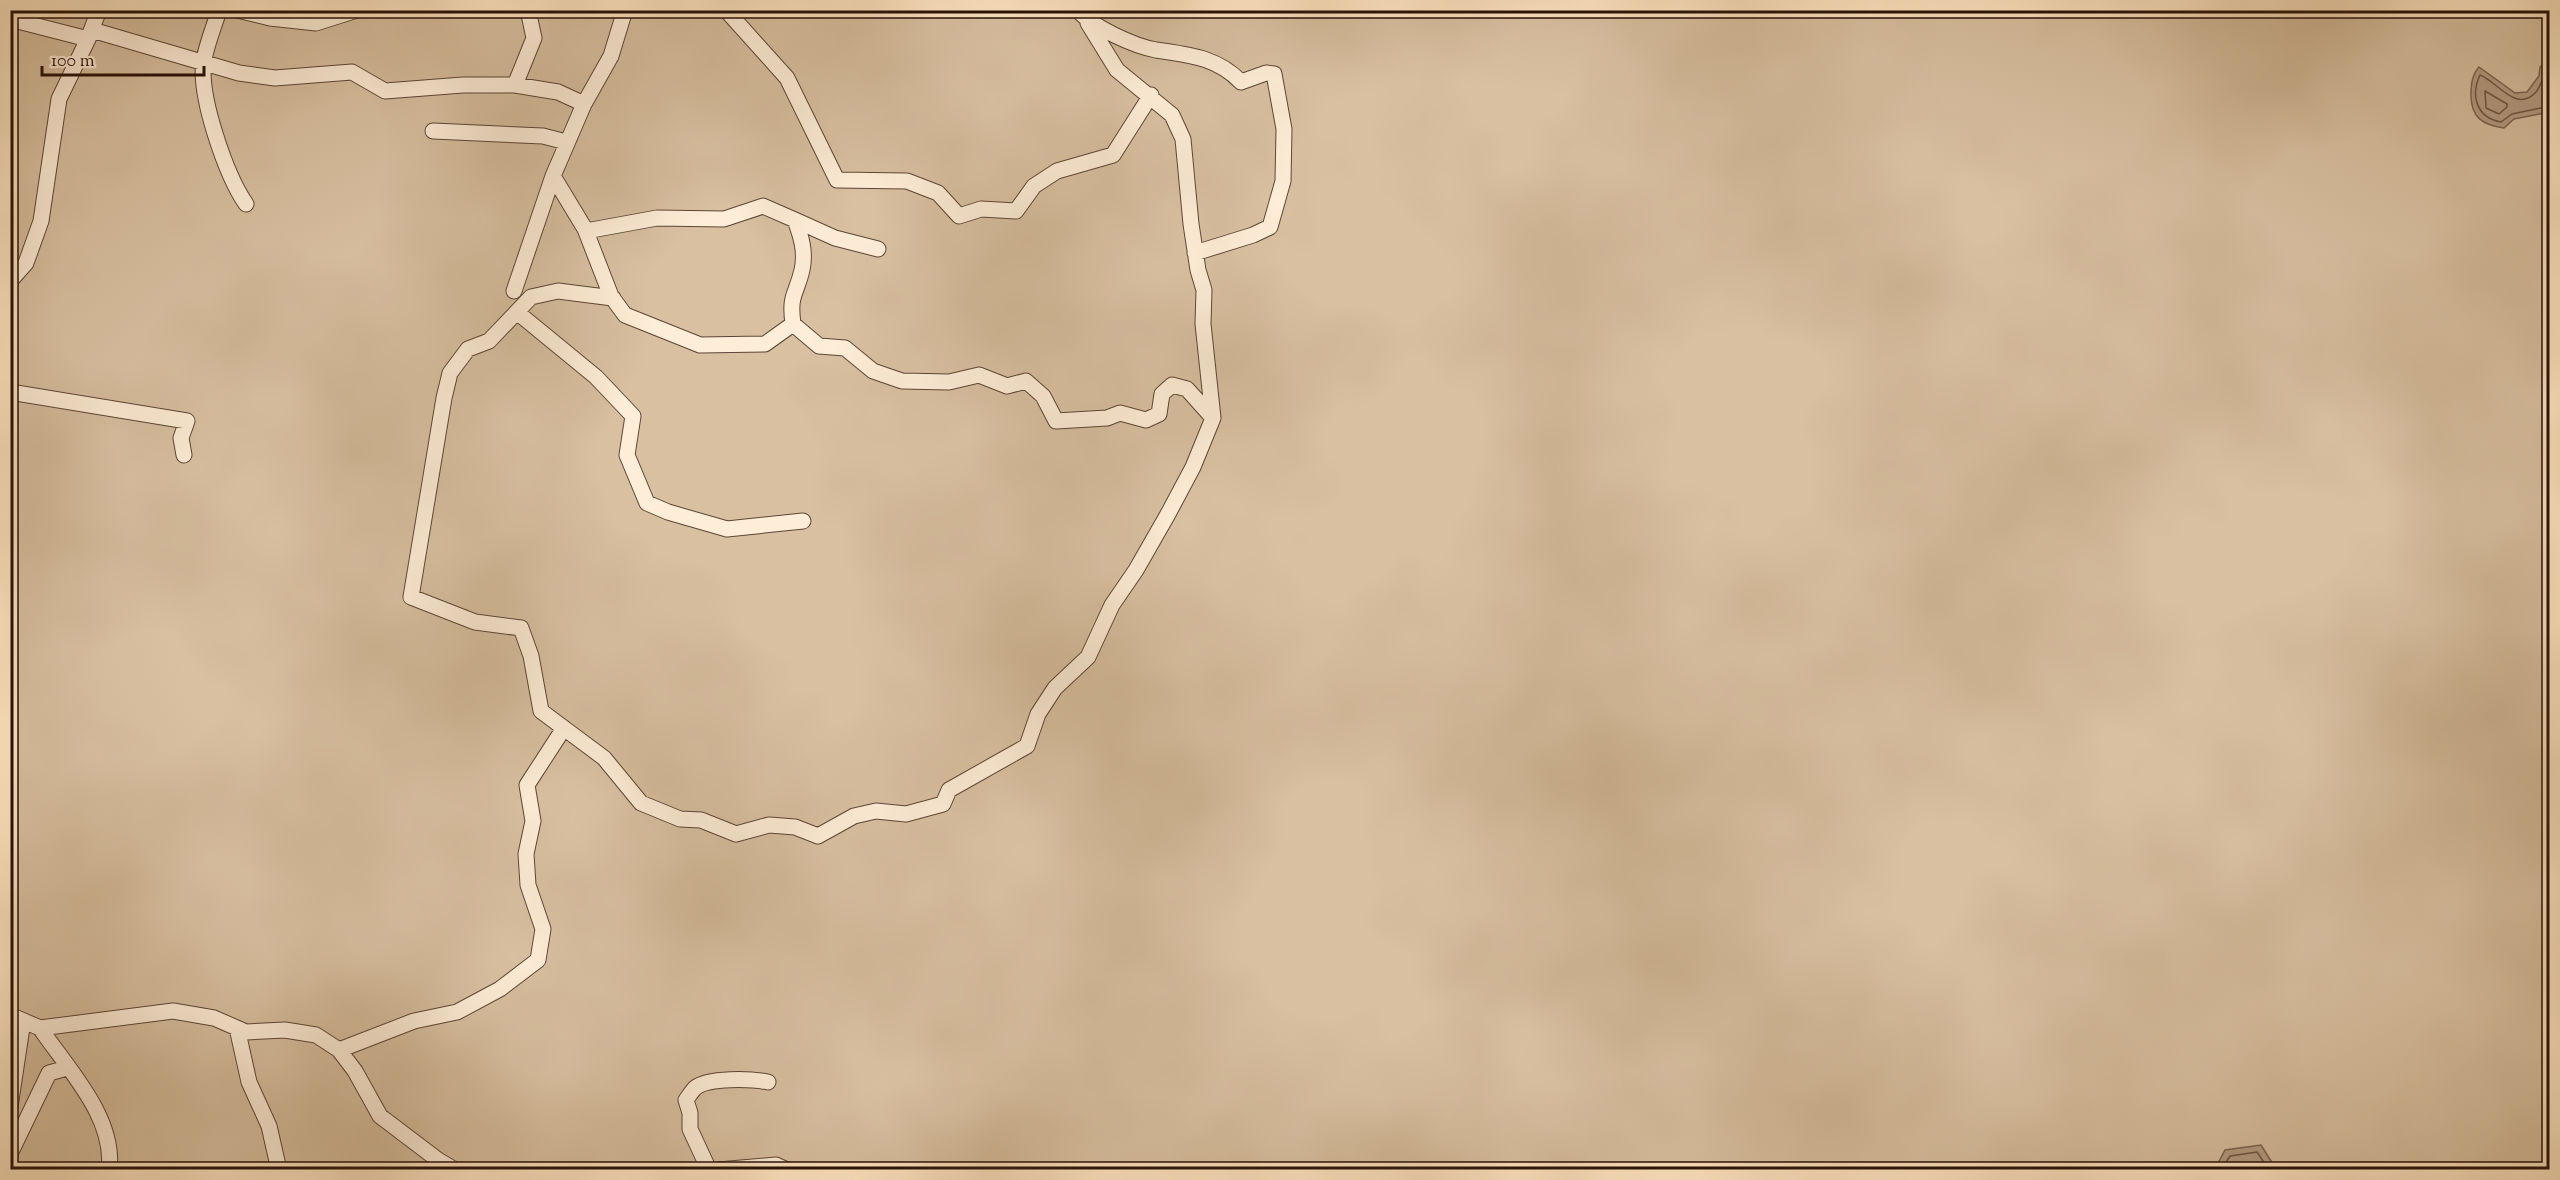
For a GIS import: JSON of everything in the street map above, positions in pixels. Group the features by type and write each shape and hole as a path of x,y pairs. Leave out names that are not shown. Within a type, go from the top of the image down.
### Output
{"street":[{"path":"12,277 26,263 41,221 59,99 90,35 99,10"},
{"path":"219,10 204,62 213,135 224,155 232,184 246,204"},
{"path":"237,10 270,18 316,23 357,10"},
{"path":"515,86 534,38 528,10"},
{"path":"514,291 566,142 610,56 625,10"},
{"path":"726,10 787,78 837,180 907,181 938,193 959,216 981,208 1016,211 1034,186 1058,171 1113,155 1151,95"},
{"path":"613,298 558,291 531,297 489,341 468,349 450,374 411,597 476,622 521,628 531,656 541,711 604,758 641,802 680,819 701,820 736,834 769,825 795,827 818,836 854,816 876,812 906,814 943,804 949,790 1027,746 1038,714 1055,688 1088,657 1112,605 1136,570 1173,505 1213,418 1203,324 1204,290 1195,253 1183,139 1172,115 1151,95 1118,70 1078,10"},
{"path":"10,19 90,35 204,62 239,73 275,78 352,72 384,91 463,86 515,86 558,92 584,104"},
{"path":"1088,23 1154,49 1187,52 1208,60 1230,71 1241,82 1266,73 1274,74 1284,129 1283,181 1270,227 1253,235 1195,253"},
{"path":"433,131 543,136 566,142"},
{"path":"553,176 586,231 613,298 625,315 700,345 765,344 793,324"},
{"path":"586,231 657,218 724,219 763,206 835,238 878,249"},
{"path":"795,220 804,244 802,270 790,303 793,324 819,346 845,348 873,371 902,381 949,382 979,375 1007,386 1026,381 1043,396 1056,421 1107,418 1120,413 1146,420 1159,414 1162,394 1172,386 1187,389 1213,418"},
{"path":"518,313 596,377 633,416 627,455 647,503 668,512 727,529 803,520"},
{"path":"10,392 187,421 182,438 183,455"},
{"path":"339,1050 414,1021 457,1012 500,989 538,960 543,928 528,885 525,854 533,821 527,785 564,728"},
{"path":"10,1107 17,1018 40,1028 172,1011 214,1018 246,1032 285,1030 316,1035 339,1050 355,1071 380,1116 435,1165 455,1170"},
{"path":"40,1028 98,1113 111,1155 109,1170"},
{"path":"237,1028 249,1082 269,1126 279,1170"},
{"path":"10,1154 49,1073 67,1068"},
{"path":"709,1170 690,1129 690,1113 686,1100 695,1088 708,1081 754,1079 768,1082"},
{"path":"718,1170 776,1165 787,1170"}],"shaded area":[{"path":"11,11 2549,11 2549,1169 11,1169"}],"water":[{"path":"2549,61 2549,112 2514,119 2504,128 2490,125 2479,119 2473,109 2471,87 2473,76 2479,67 2515,93 2527,92 2539,76 2540,67"},
{"path":"2261,1145 2276,1169 2215,1169 2225,1150"}]}
